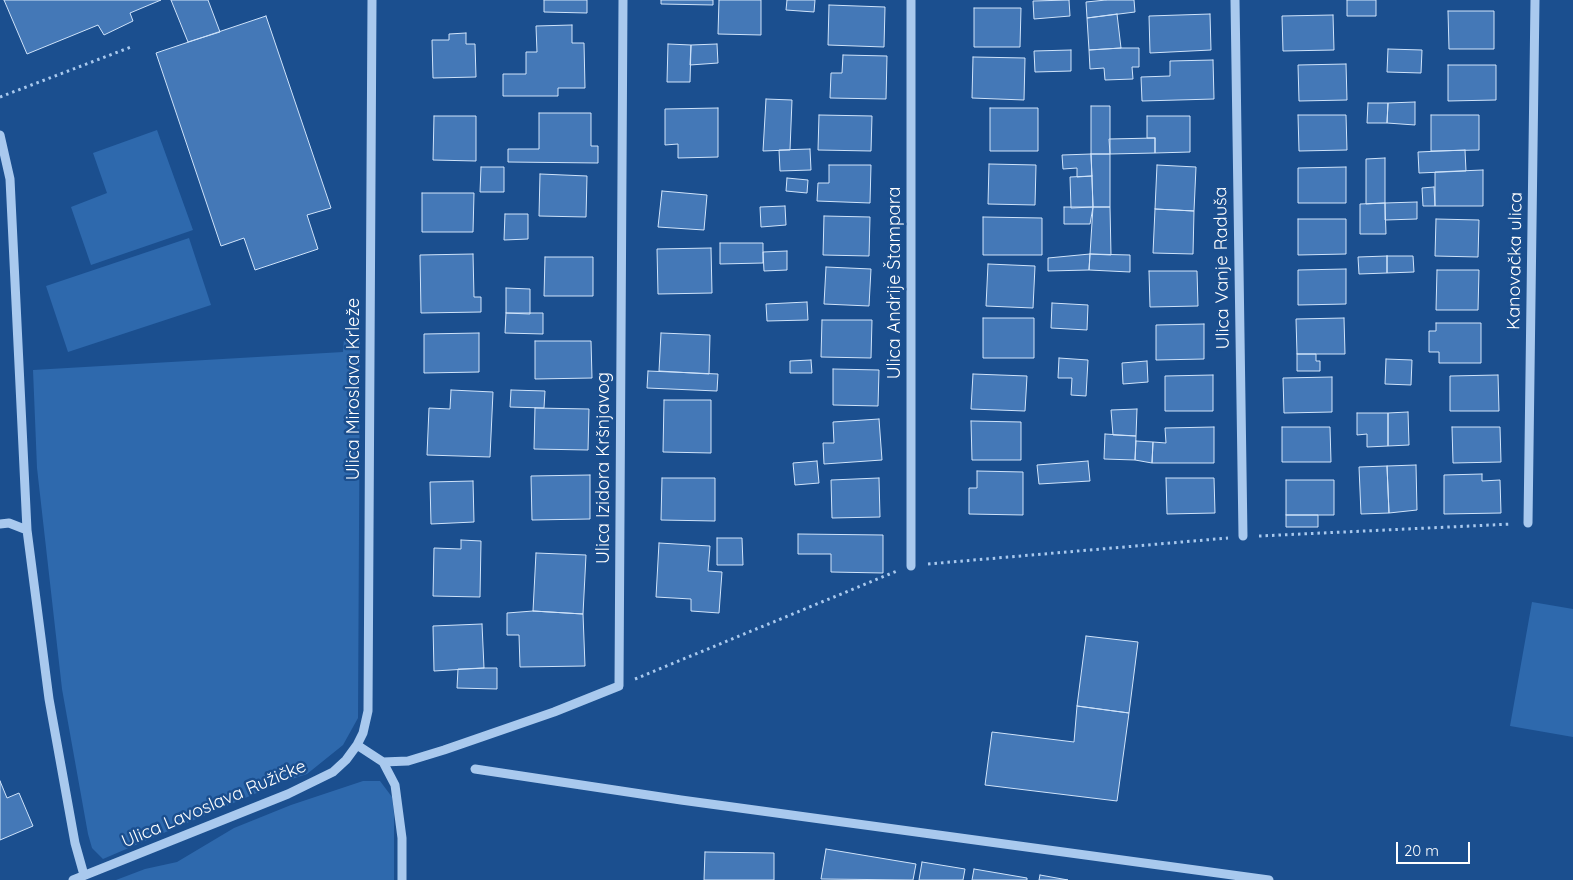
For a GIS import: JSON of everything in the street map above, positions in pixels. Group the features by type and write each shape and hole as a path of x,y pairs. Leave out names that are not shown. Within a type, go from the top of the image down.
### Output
{"street":[{"name":"Ulica Miroslava Krleže","path":"357,745 363,733 368,711 372,0"},
{"name":"Ulica Izidora Kršnjavog","path":"619,686 623,0"},
{"name":"Ulica Andrije Štampara","path":"911,566 912,0"},
{"name":"Ulica Vanje Raduša","path":"1235,0 1242,536"},
{"name":"Kanovačka ulica","path":"1528,523 1535,0"},
{"path":"0,135 10,179 27,530 49,699 75,844 84,875"},
{"path":"0,524 9,523 27,530"},
{"path":"382,762 408,762 554,712 619,686"},
{"path":"357,745 382,762 395,785 402,838 402,880"},
{"name":"Ulica Lavoslava Ružičke","path":"73,880 288,794 332,772 346,760 357,745"},
{"path":"475,769 700,803 1269,880"}],"path":[{"path":"0,97 131,47"},
{"path":"619,686 911,566 1242,536 1528,523"}],"shaded area":[{"path":"157,130 193,230 91,265 71,207 107,193 93,153"},
{"path":"189,238 211,305 68,352 46,286"},
{"path":"344,338 360,339 358,718 343,745 307,774 280,783 103,859 92,848 88,834 62,689 37,468 33,370 343,352"},
{"path":"1532,602 1573,609 1573,737 1510,726"},
{"path":"363,781 380,781 392,797 394,814 394,880 116,880 145,869 177,862 234,828 291,805"}],"building":[{"path":"4,0 161,0 130,13 133,21 104,35 98,25 27,54"},
{"path":"171,0 208,0 220,32 188,42"},
{"path":"544,0 587,0 587,13 544,12"},
{"path":"661,0 713,0 713,5 661,4"},
{"path":"719,0 761,0 761,35 718,34"},
{"path":"787,0 815,0 814,12 786,10"},
{"path":"1069,0 1070,16 1034,19 1033,1"},
{"path":"1134,0 1135,12 1087,18 1086,2"},
{"path":"1347,0 1376,0 1376,16 1347,16"},
{"path":"829,5 885,7 884,47 828,45"},
{"path":"974,8 1021,8 1020,47 974,47"},
{"path":"1448,11 1494,11 1494,49 1449,49"},
{"path":"1117,14 1121,48 1089,50 1087,18"},
{"path":"1210,14 1211,50 1150,53 1149,16"},
{"path":"1333,15 1334,50 1283,51 1282,16"},
{"path":"266,16 331,208 307,215 318,249 255,270 244,238 221,246 156,53"},
{"path":"572,25 572,43 584,43 585,88 558,88 558,96 503,96 503,74 526,74 526,52 537,52 536,26"},
{"path":"466,33 466,44 475,44 476,77 433,78 432,40 449,40 449,34"},
{"path":"668,44 691,45 690,82 667,82"},
{"path":"717,44 718,63 690,65 691,45"},
{"path":"1139,48 1139,67 1132,67 1133,79 1105,80 1104,68 1090,69 1089,50"},
{"path":"1388,49 1422,50 1421,73 1387,72"},
{"path":"1071,50 1071,71 1035,72 1034,51"},
{"path":"843,55 887,56 886,99 830,98 831,73 842,73"},
{"path":"973,57 1025,58 1024,100 972,98"},
{"path":"1213,60 1214,99 1142,101 1141,77 1170,76 1170,61"},
{"path":"1346,64 1347,100 1299,101 1298,65"},
{"path":"1448,65 1496,65 1496,100 1448,101"},
{"path":"766,99 792,100 790,150 763,151"},
{"path":"1415,102 1415,125 1387,123 1388,103"},
{"path":"1368,103 1388,103 1387,123 1367,123"},
{"path":"1091,106 1110,106 1110,154 1091,154"},
{"path":"718,108 718,157 678,158 678,144 665,145 665,109"},
{"path":"990,108 1038,108 1038,151 990,151"},
{"path":"539,113 591,113 591,146 598,146 598,163 508,162 508,149 539,149"},
{"path":"819,115 872,116 871,151 818,150"},
{"path":"1298,115 1346,115 1347,150 1299,151"},
{"path":"1431,115 1479,115 1479,150 1431,151"},
{"path":"434,116 476,116 476,161 433,160"},
{"path":"1147,116 1190,116 1190,152 1155,153 1155,138 1147,138"},
{"path":"1155,138 1155,153 1110,154 1109,139"},
{"path":"810,149 811,170 780,171 779,150"},
{"path":"1465,150 1466,171 1419,173 1418,152"},
{"path":"1091,154 1092,176 1077,177 1077,168 1063,169 1062,155"},
{"path":"1091,154 1110,154 1110,207 1093,207"},
{"path":"1385,158 1385,203 1366,204 1366,159"},
{"path":"989,164 1036,165 1035,205 988,204"},
{"path":"829,165 871,165 870,203 817,201 818,183 829,183"},
{"path":"1157,165 1196,167 1194,211 1155,209"},
{"path":"481,167 504,167 504,192 480,192"},
{"path":"1346,167 1346,203 1298,203 1298,168"},
{"path":"1483,170 1483,206 1435,206 1435,172"},
{"path":"540,174 587,176 586,217 539,216"},
{"path":"1092,176 1093,207 1071,208 1070,177"},
{"path":"787,178 808,180 807,193 786,191"},
{"path":"1434,187 1435,206 1423,206 1422,188"},
{"path":"662,191 707,195 704,230 658,227"},
{"path":"422,193 474,193 473,232 422,232"},
{"path":"1417,202 1417,219 1385,220 1385,203"},
{"path":"1385,203 1386,234 1360,234 1360,204"},
{"path":"785,206 786,225 761,227 760,207"},
{"path":"1064,207 1093,207 1090,224 1064,224"},
{"path":"1093,207 1110,207 1111,255 1090,254"},
{"path":"1155,209 1194,211 1193,254 1153,253"},
{"path":"505,214 528,214 528,239 504,240"},
{"path":"824,216 870,217 869,256 823,255"},
{"path":"983,217 1042,218 1042,255 983,255"},
{"path":"1298,219 1346,219 1346,254 1298,255"},
{"path":"1436,219 1479,220 1478,257 1435,256"},
{"path":"720,243 763,243 763,263 720,264"},
{"path":"711,248 712,293 658,294 657,249"},
{"path":"787,251 787,270 764,271 763,252"},
{"path":"473,254 474,297 481,297 481,312 421,313 420,255"},
{"path":"1090,254 1130,255 1130,272 1089,270"},
{"path":"1090,254 1089,270 1048,271 1048,258"},
{"path":"1387,256 1387,273 1359,274 1358,257"},
{"path":"1387,256 1413,256 1414,272 1387,273"},
{"path":"545,257 593,257 593,296 544,296"},
{"path":"988,264 1035,266 1033,308 986,306"},
{"path":"826,267 871,269 869,306 824,304"},
{"path":"1346,269 1346,304 1298,305 1298,270"},
{"path":"1437,270 1479,270 1478,310 1436,310"},
{"path":"1149,271 1197,271 1198,306 1150,307"},
{"path":"506,288 530,289 530,314 506,313"},
{"path":"807,302 808,320 767,321 766,304"},
{"path":"1052,303 1088,305 1087,330 1051,328"},
{"path":"506,313 543,313 543,334 505,333"},
{"path":"983,318 1034,318 1034,358 983,358"},
{"path":"1344,318 1345,354 1297,354 1296,319"},
{"path":"822,320 872,320 871,358 821,357"},
{"path":"1436,323 1481,323 1481,363 1439,363 1439,352 1429,352 1429,331 1436,331"},
{"path":"1204,324 1204,359 1156,360 1156,325"},
{"path":"479,333 479,372 424,373 424,334"},
{"path":"661,333 710,335 709,374 659,371"},
{"path":"535,341 591,341 592,378 535,379"},
{"path":"1297,354 1316,354 1316,361 1320,361 1320,371 1297,371"},
{"path":"1059,358 1088,360 1086,396 1071,395 1072,378 1058,378"},
{"path":"1386,359 1412,360 1411,385 1385,384"},
{"path":"811,360 812,373 790,373 790,361"},
{"path":"1147,361 1148,382 1123,384 1122,363"},
{"path":"833,369 879,370 878,406 833,405"},
{"path":"648,371 718,374 717,391 647,388"},
{"path":"973,374 1027,376 1025,411 971,409"},
{"path":"1213,375 1213,411 1165,411 1165,376"},
{"path":"1498,375 1499,411 1450,411 1450,376"},
{"path":"1332,377 1332,412 1284,413 1283,378"},
{"path":"451,390 493,392 490,457 427,455 429,408 450,409"},
{"path":"511,390 545,391 544,408 510,407"},
{"path":"664,400 711,400 711,453 663,452"},
{"path":"535,408 589,409 588,450 534,449"},
{"path":"1137,409 1136,436 1113,435 1111,410"},
{"path":"1408,412 1409,445 1388,446 1388,413"},
{"path":"1357,413 1388,413 1388,446 1367,447 1367,434 1357,435"},
{"path":"879,419 882,460 824,464 823,443 834,443 833,422"},
{"path":"971,421 1021,422 1021,460 972,460"},
{"path":"1214,427 1214,463 1152,463 1153,442 1166,443 1165,428"},
{"path":"1282,427 1330,427 1331,462 1282,462"},
{"path":"1452,427 1500,427 1501,462 1453,463"},
{"path":"1105,434 1136,436 1135,460 1104,459"},
{"path":"1136,441 1153,442 1152,463 1135,460"},
{"path":"817,461 819,483 795,485 793,463"},
{"path":"1088,461 1090,481 1039,484 1037,465"},
{"path":"1416,465 1417,510 1389,513 1387,466"},
{"path":"1387,466 1389,513 1361,514 1359,467"},
{"path":"977,471 1023,472 1023,515 969,514 969,488 977,488"},
{"path":"1482,474 1482,481 1500,480 1501,513 1444,514 1444,475"},
{"path":"590,475 590,519 532,520 531,476"},
{"path":"662,478 715,478 715,521 661,520"},
{"path":"879,478 880,517 832,518 831,480"},
{"path":"1166,478 1214,478 1215,513 1167,514"},
{"path":"1286,480 1334,480 1334,515 1286,515"},
{"path":"473,481 474,522 431,524 430,482"},
{"path":"1286,515 1318,515 1318,527 1286,527"},
{"path":"798,534 883,535 883,573 831,572 831,554 798,554"},
{"path":"717,538 742,538 743,565 717,565"},
{"path":"461,540 481,541 480,597 433,596 434,548 461,549"},
{"path":"659,543 710,546 708,571 722,572 719,613 691,611 691,599 656,597"},
{"path":"536,553 586,555 583,614 533,611"},
{"path":"533,611 583,614 585,666 520,667 519,635 507,635 507,613"},
{"path":"482,624 484,668 434,671 433,626"},
{"path":"1086,636 1138,642 1129,713 1077,706"},
{"path":"497,668 497,689 457,688 458,669"},
{"path":"1077,706 1129,713 1117,801 985,785 992,732 1074,742"},
{"path":"0,781 7,798 19,793 33,826 0,840"},
{"path":"826,849 916,864 913,880 821,879"},
{"path":"705,852 774,853 774,880 704,880"},
{"path":"922,862 965,869 963,880 919,880"},
{"path":"974,869 1027,878 1027,880 972,880"},
{"path":"1040,875 1068,880 1039,880"}]}
